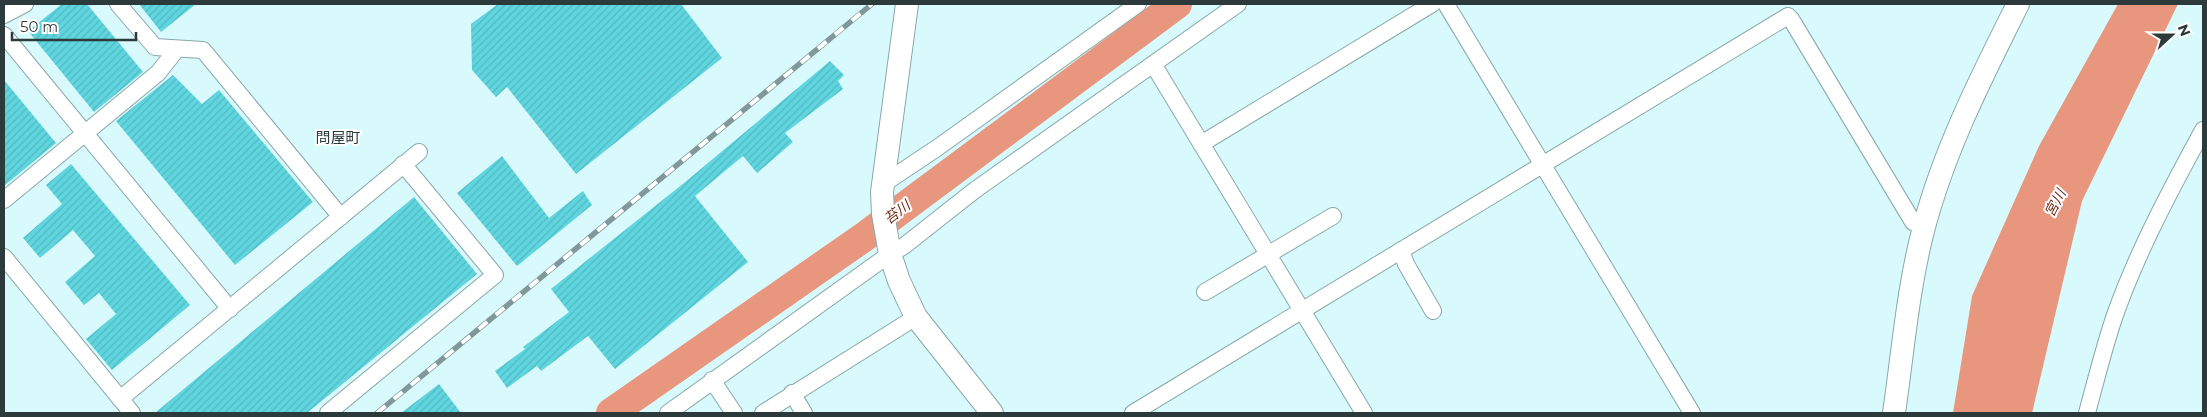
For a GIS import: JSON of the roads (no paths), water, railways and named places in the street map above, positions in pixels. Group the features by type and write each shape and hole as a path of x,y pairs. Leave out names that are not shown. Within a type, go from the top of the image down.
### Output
{"street":[{"path":"4,15 25,4"},
{"path":"118,4 155,48 203,50 341,217"},
{"path":"908,4 882,188 883,214 889,251 899,281 916,317 992,413"},
{"path":"882,188 1138,4"},
{"path":"668,413 889,251 904,246 975,190 1238,4"},
{"path":"1201,144 1432,4"},
{"path":"1446,4 1692,413"},
{"path":"1894,413 1915,268 1924,226 1955,136 2018,4"},
{"path":"1133,413 1534,169 1544,166 1790,17 1913,222 1924,226"},
{"path":"4,34 230,309"},
{"path":"4,200 158,73 177,49"},
{"path":"1153,64 1364,413"},
{"path":"2087,413 2115,315 2129,280 2155,222 2203,130"},
{"path":"120,399 418,152"},
{"path":"328,413 495,275 403,164"},
{"path":"1205,292 1332,216"},
{"path":"1401,250 1406,264 1434,311"},
{"path":"4,257 132,413"},
{"path":"763,413 792,393 916,317"},
{"path":"712,380 734,413"},
{"path":"792,393 804,413"}],"water":[{"name":"宮川","path":"2118,4 2178,4 2082,201 2032,413 1953,413 1972,296 2039,146"}],"waterway":[{"name":"苔川","path":"611,413 864,237 1177,4"}],"railway":[{"path":"377,413 872,4"}],"district":[{"name":"問屋町","path":"338,138"}]}
